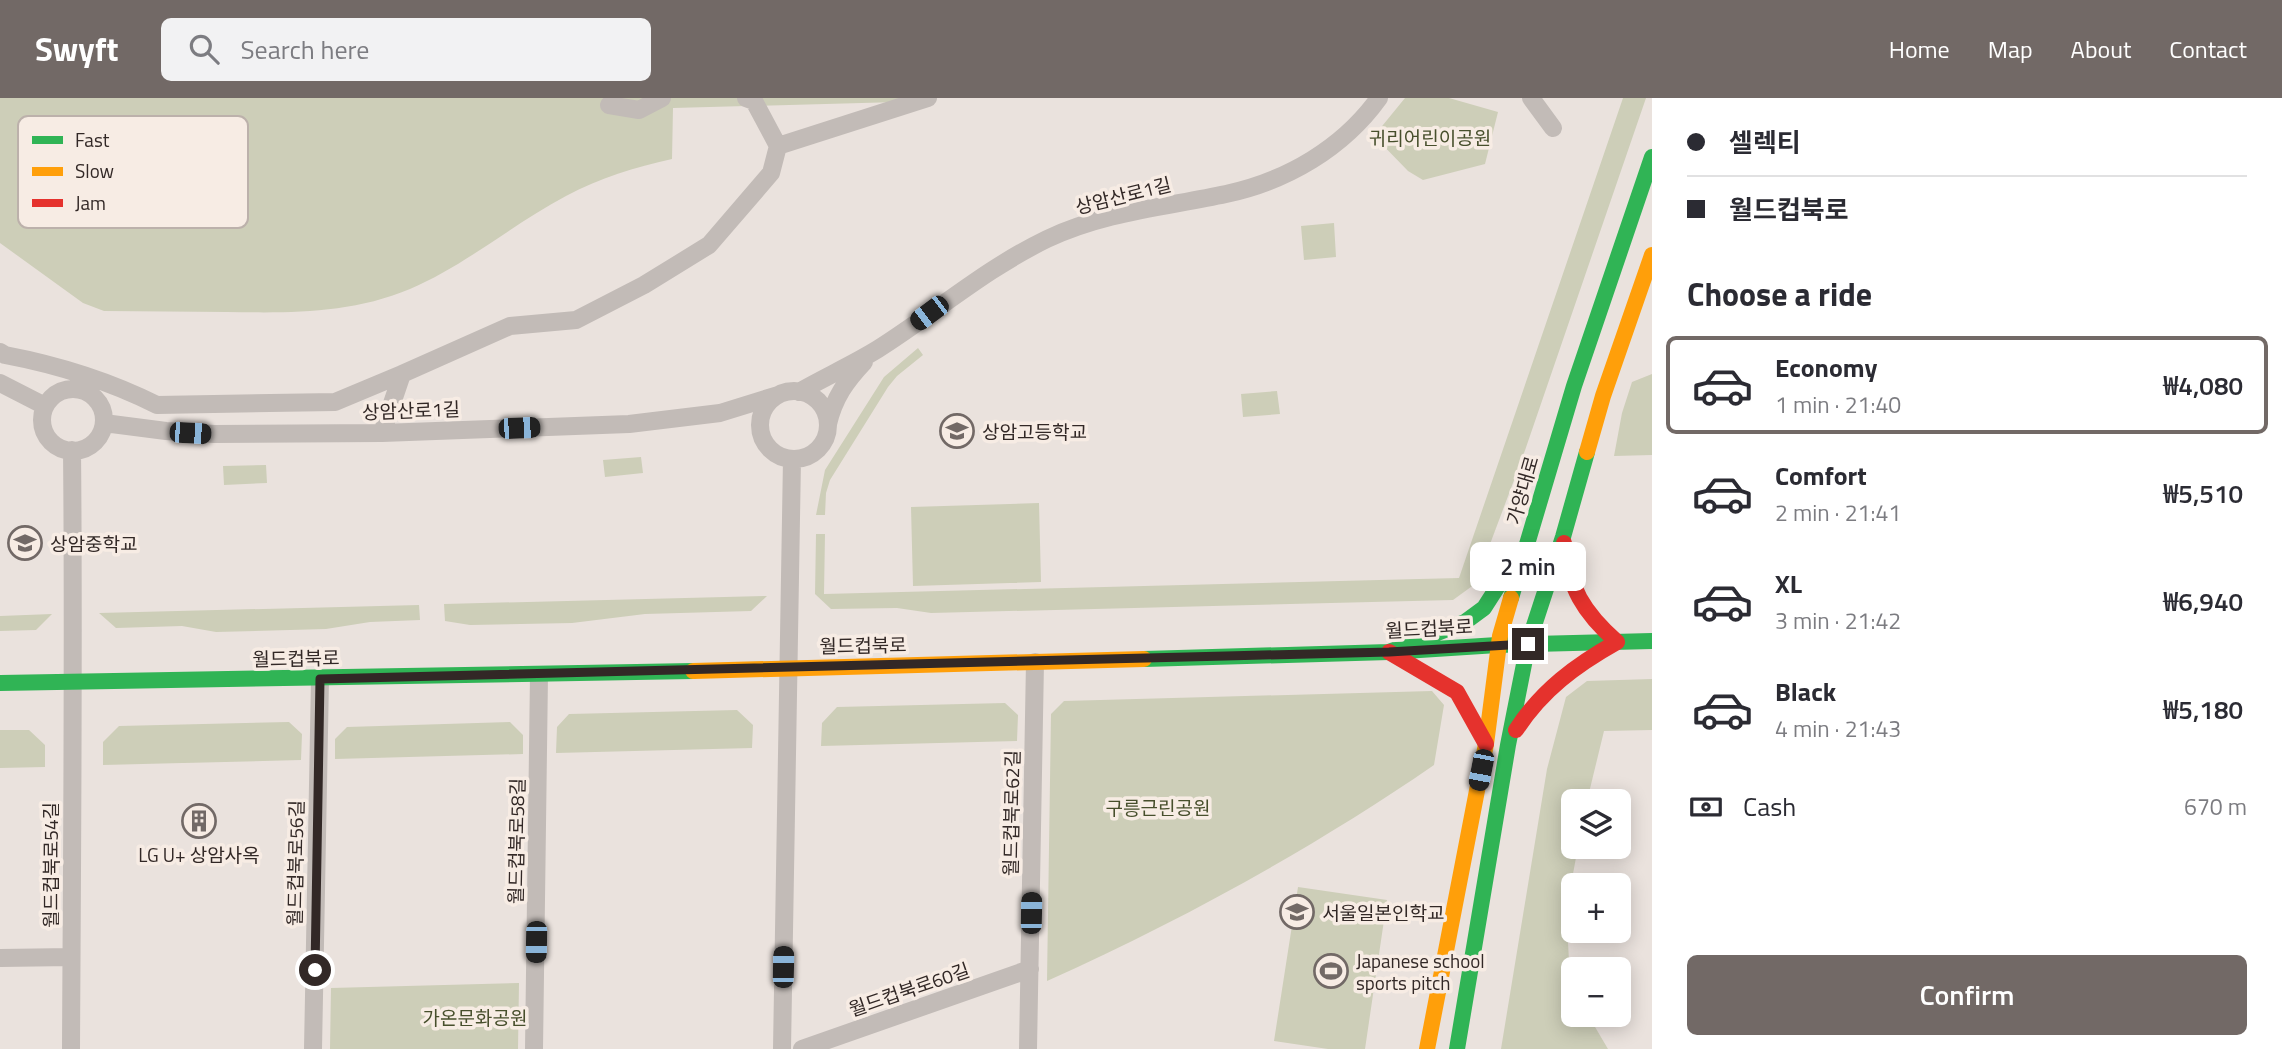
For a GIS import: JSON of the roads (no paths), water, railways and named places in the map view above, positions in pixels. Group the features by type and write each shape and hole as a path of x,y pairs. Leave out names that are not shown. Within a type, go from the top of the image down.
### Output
{"main road":[{"name":"가양대로","path":"1427,1049 1486,744 1497,645 1574,386 1652,157"},
{"path":"1457,1049 1507,745 1528,644 1563,537 1603,396 1652,255"},
{"path":"1389,652 1465,622 1484,608 1533,527"},
{"path":"1507,745 1527,711 1551,684 1581,662 1617,642 1593,622 1576,596 1566,568 1563,537"},
{"name":"월드컵북로","path":"0,683 539,675 1389,652 1652,640"},
{"path":"1389,652 1457,692 1486,744"}],"street":[{"path":"610,105 639,110 662,98"},
{"path":"0,352 49,363 133,393 157,405 335,402 510,326 576,320 644,285 709,245 771,173 778,146 754,101 746,98"},
{"path":"778,146 928,98"},
{"name":"상암산로1길","path":"878,348 987,272 1049,238 1114,215 1228,194 1299,168 1349,133 1380,98"},
{"path":"1531,98 1553,128"},
{"path":"799,392 878,348"},
{"path":"828,424 825,410 818,401 799,392 778,395 767,405 760,427 767,445 779,456 792,459 811,455 826,437 832,405 840,391 878,348"},
{"path":"382,433 402,374"},
{"path":"0,383 45,405"},
{"path":"71,389 82,390 99,402 104,423 93,443 83,449 72,450 62,449 53,443 42,426 45,405 61,391 71,389"},
{"name":"상암산로1길","path":"104,423 214,434 382,433 629,424 720,413 778,395"},
{"path":"720,413 742,419 753,425 762,435"},
{"path":"72,450 74,682"},
{"path":"782,1049 792,459"},
{"name":"월드컵북로62길","path":"1028,1049 1035,662"},
{"name":"월드컵북로58길","path":"534,1049 539,675"},
{"name":"월드컵북로56길","path":"313,1049 320,679"},
{"name":"월드컵북로54길","path":"71,1049 74,682"},
{"path":"0,958 71,957"},
{"name":"월드컵북로60길","path":"802,1049 1030,969"}],"place":[{"name":"상암고등학교","path":"957,431"},
{"name":"상암중학교","path":"25,543"},
{"name":"LG U+ 상암사옥","path":"199,821"},
{"name":"서울일본인학교","path":"1297,912"},
{"name":"Japanese school sports pitch","path":"1331,971"}],"park label":[{"name":"귀리어린이공원","path":"1430,137"},
{"name":"구릉근린공원","path":"1158,807"},
{"name":"가온문화공원","path":"475,1017"}]}
